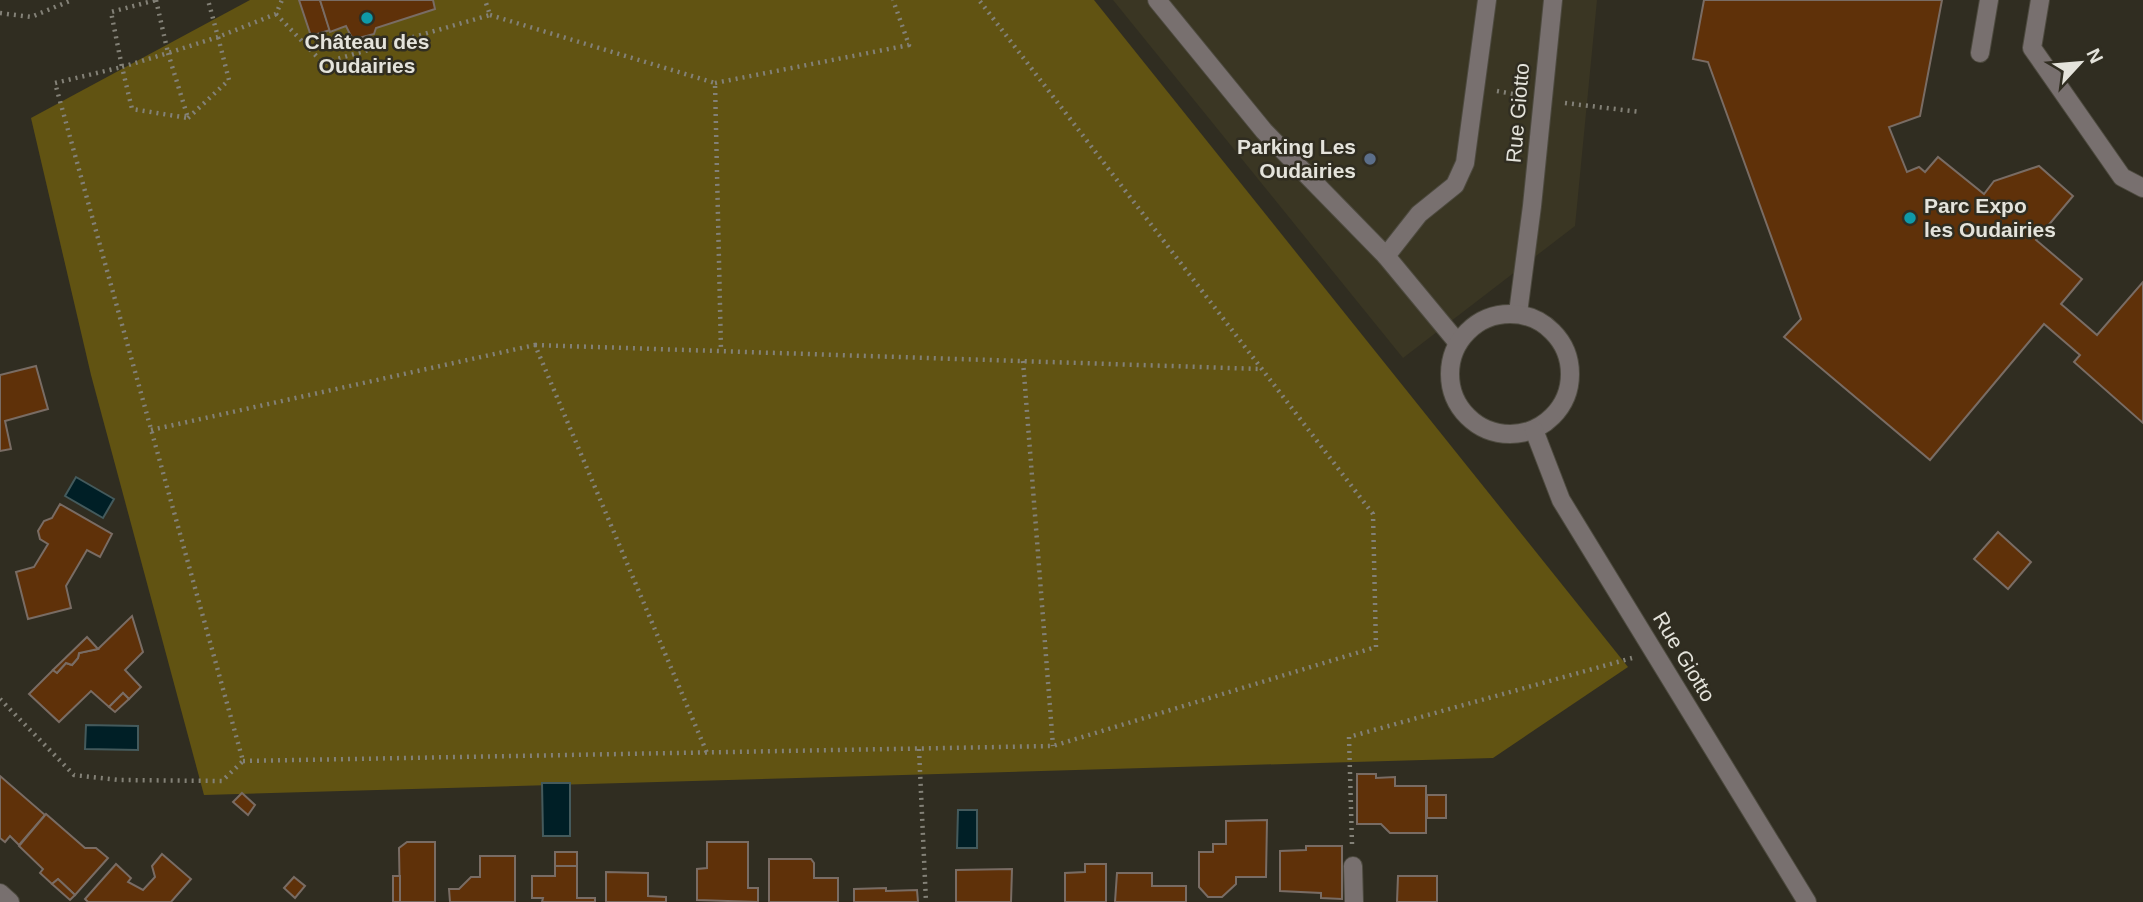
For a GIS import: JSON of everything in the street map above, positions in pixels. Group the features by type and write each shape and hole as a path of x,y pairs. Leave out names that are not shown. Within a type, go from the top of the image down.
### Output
{"street":[{"path":"1157,0 1264,131 1386,256 1458,343"},
{"path":"1386,256 1419,214 1455,185 1465,163 1487,0"},
{"name":"Rue Giotto","path":"1518,313 1553,0"},
{"path":"1980,54 1989,0"},
{"path":"2040,0 2032,48 2122,177 2143,188"},
{"path":"1518,313 1535,318 1553,331 1567,354 1571,379 1564,402 1553,417 1534,430 1513,435 1491,432 1472,422 1454,397 1449,370 1458,343 1473,325 1495,315 1518,313"},
{"name":"Rue Giotto","path":"1534,430 1561,500 1807,902"},
{"path":"1353,866 1354,902"},
{"path":"0,893 10,902"}],"path":[{"path":"0,12 31,18 72,0"},
{"path":"156,0 168,53 188,118 132,109 111,12 156,0"},
{"path":"188,118 229,80 208,0"},
{"path":"243,761 55,83 122,67 218,37 276,14 282,0"},
{"path":"485,0 490,15"},
{"path":"276,14 323,63 490,15 715,83 909,45 893,0"},
{"path":"0,699 74,775 120,780 222,780 243,761 1053,746 1376,647 1373,514 979,0"},
{"path":"715,83 721,351"},
{"path":"151,430 535,345 1261,369"},
{"path":"535,345 707,753"},
{"path":"1023,361 1053,746"},
{"path":"1353,866 1349,737 1654,652"},
{"path":"919,749 926,902"}],"shaded area":[{"path":"250,0 1094,0 1628,667 1493,758 204,795 91,375 31,118"},
{"name":"Parking Les Oudairies","path":"1113,0 1597,0 1575,226 1403,358"}],"water":[{"path":"76,477 114,499 103,518 65,496"},
{"path":"86,725 138,726 138,750 85,749"},
{"path":"542,783 570,783 570,836 543,836"},
{"path":"958,810 977,810 977,848 957,848"}],"building":[{"path":"299,0 320,0 330,30 311,36"},
{"name":"Château des Oudairies","path":"320,0 433,0 435,9 376,28 374,34 355,39 346,26 330,32"},
{"name":"Parc Expo les Oudairies","path":"1704,0 1942,0 1920,116 1889,127 1907,172 1919,167 1925,172 1938,157 1984,194 1994,181 2039,166 2073,196 2036,240 2082,279 2061,304 2097,335 2143,282 2143,423 2074,362 2080,355 2044,324 1930,460 1784,337 1801,319 1708,62 1693,59"},
{"path":"36,366 48,409 5,421 11,449 0,451 0,375"},
{"path":"60,504 112,534 100,557 87,550 66,586 71,608 28,619 16,572 34,567 48,544 40,539 38,531 44,521 52,518"},
{"path":"1998,532 2031,562 2008,589 1974,559"},
{"path":"132,616 143,652 125,670 141,687 129,699 123,693 109,707 91,691 59,722 29,694 53,670 57,673 66,663 72,665 79,653 98,649"},
{"path":"87,637 98,649 79,653 72,665 66,663 57,673 53,670"},
{"path":"123,693 129,699 115,712 109,707"},
{"path":"1357,774 1376,774 1376,778 1395,777 1395,786 1426,786 1426,833 1390,833 1381,824 1357,824"},
{"path":"0,776 45,815 19,845 10,836 5,842 0,838"},
{"path":"242,793 255,805 248,815 233,802"},
{"path":"1427,795 1446,795 1446,818 1427,818"},
{"path":"46,814 85,848 96,848 108,858 75,895 58,879 52,884 40,873 43,869 19,846"},
{"path":"1267,820 1266,877 1236,877 1236,884 1222,897 1208,897 1199,887 1199,852 1213,852 1213,844 1226,844 1226,821"},
{"path":"407,842 435,842 435,902 400,902 399,848"},
{"path":"707,842 748,842 748,888 758,888 758,902 697,900 697,869 707,868"},
{"path":"1306,846 1342,846 1342,899 1321,898 1321,893 1280,891 1280,851 1306,850"},
{"path":"555,852 577,852 577,866 555,866"},
{"path":"162,854 191,879 171,902 88,902 85,899 116,864 131,878 128,882 143,890 155,877 152,866"},
{"path":"480,856 515,856 515,902 450,902 449,889 459,889 471,877 480,877"},
{"path":"769,859 811,859 814,863 814,878 838,878 838,902 769,902"},
{"path":"1085,864 1106,864 1106,902 1065,902 1065,873 1085,872"},
{"path":"555,866 577,866 577,898 595,898 595,902 542,902 543,898 532,898 532,876 555,876"},
{"path":"1012,869 1011,902 956,902 956,870"},
{"path":"606,872 648,873 648,896 666,897 666,902 606,902"},
{"path":"1117,873 1152,873 1152,886 1186,886 1186,902 1115,902"},
{"path":"393,876 400,876 400,902 393,902"},
{"path":"1398,876 1437,876 1437,902 1397,902"},
{"path":"294,877 305,886 295,898 284,888"},
{"path":"58,879 75,895 70,900 52,884"},
{"path":"886,888 886,891 917,890 918,902 854,902 854,889"}],"place":[{"name":"Château des Oudairies","path":"367,18"},
{"name":"Parking Les Oudairies","path":"1370,159"},
{"name":"Parc Expo les Oudairies","path":"1910,218"}]}
